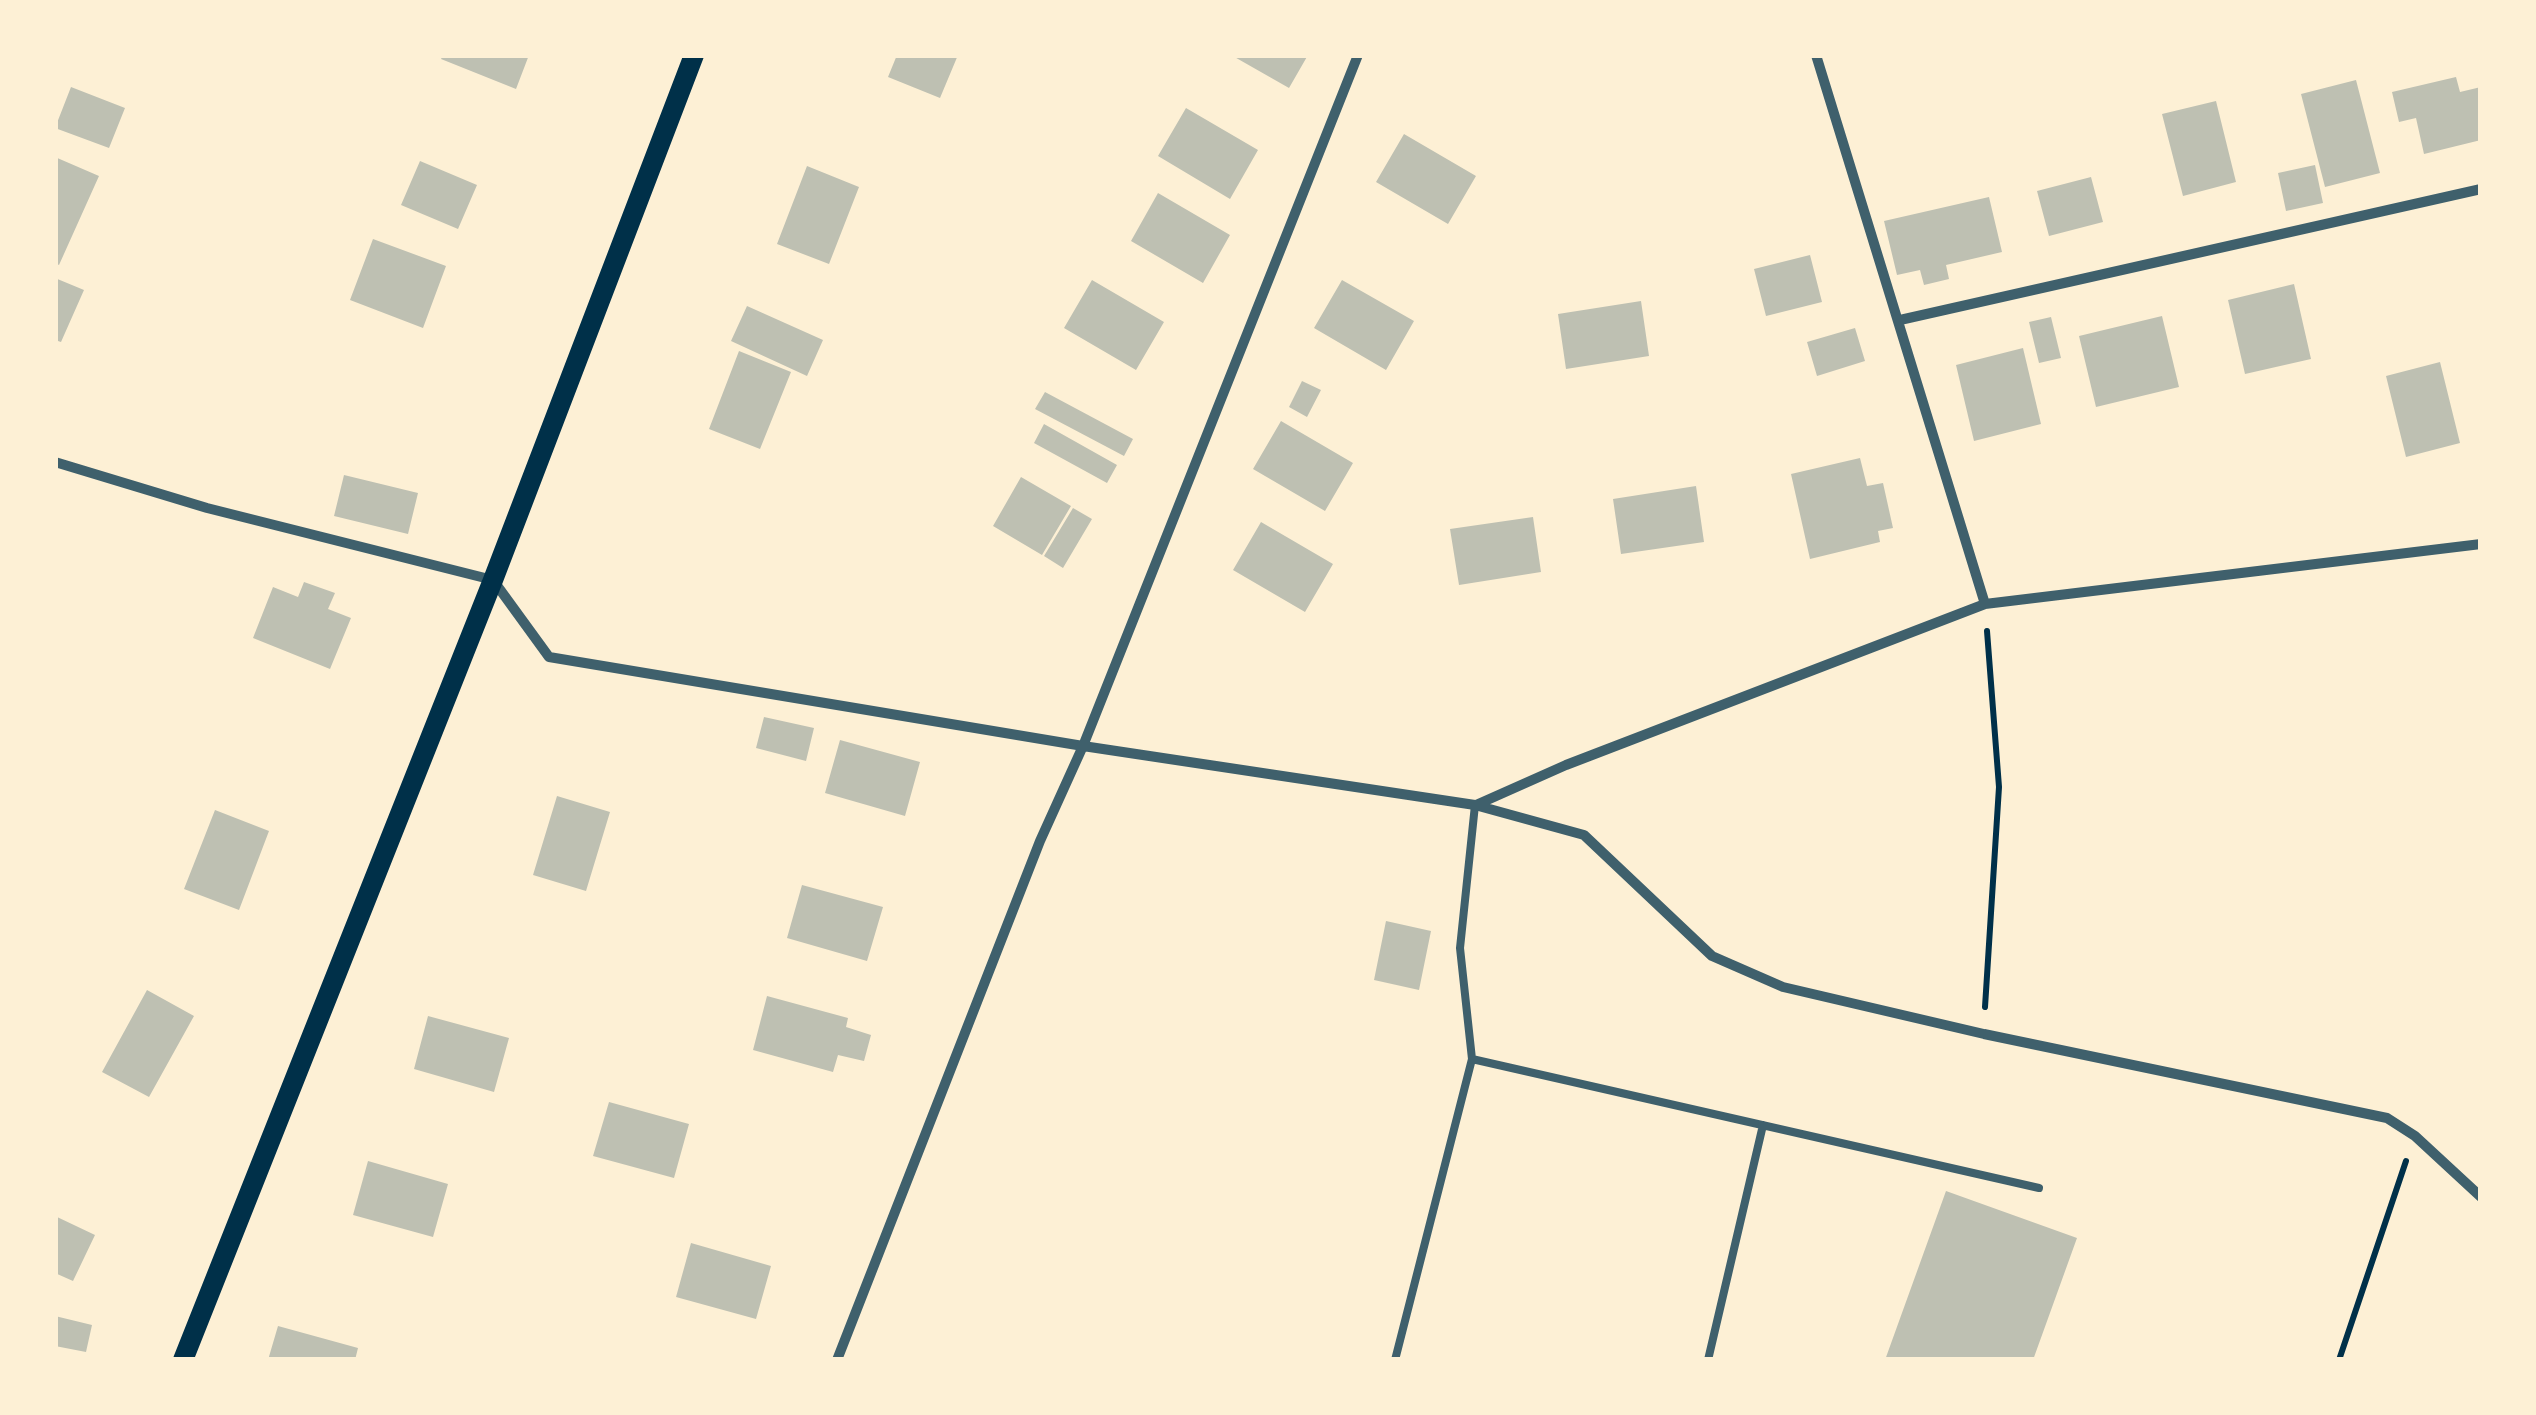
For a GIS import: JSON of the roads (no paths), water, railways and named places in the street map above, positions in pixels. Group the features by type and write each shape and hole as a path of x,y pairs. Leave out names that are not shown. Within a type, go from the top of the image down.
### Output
{"main road":[{"path":"182,1360 493,580 694,55"}],"street":[{"path":"837,1360 1040,841 1082,746 1358,55"},
{"path":"1816,55 1985,604"},
{"path":"1900,320 2481,189"},
{"path":"55,462 207,508 493,580 549,657 1082,746 1475,805 1584,836 1712,956 1783,987 1984,1034 2387,1118 2415,1136 2481,1197"},
{"path":"1475,805 1566,765 1985,604 2481,544"}],"lane":[{"path":"1395,1360 1472,1059 1460,948 1475,805"},
{"path":"1472,1059 2039,1188"},
{"path":"1708,1360 1763,1126"}]}
